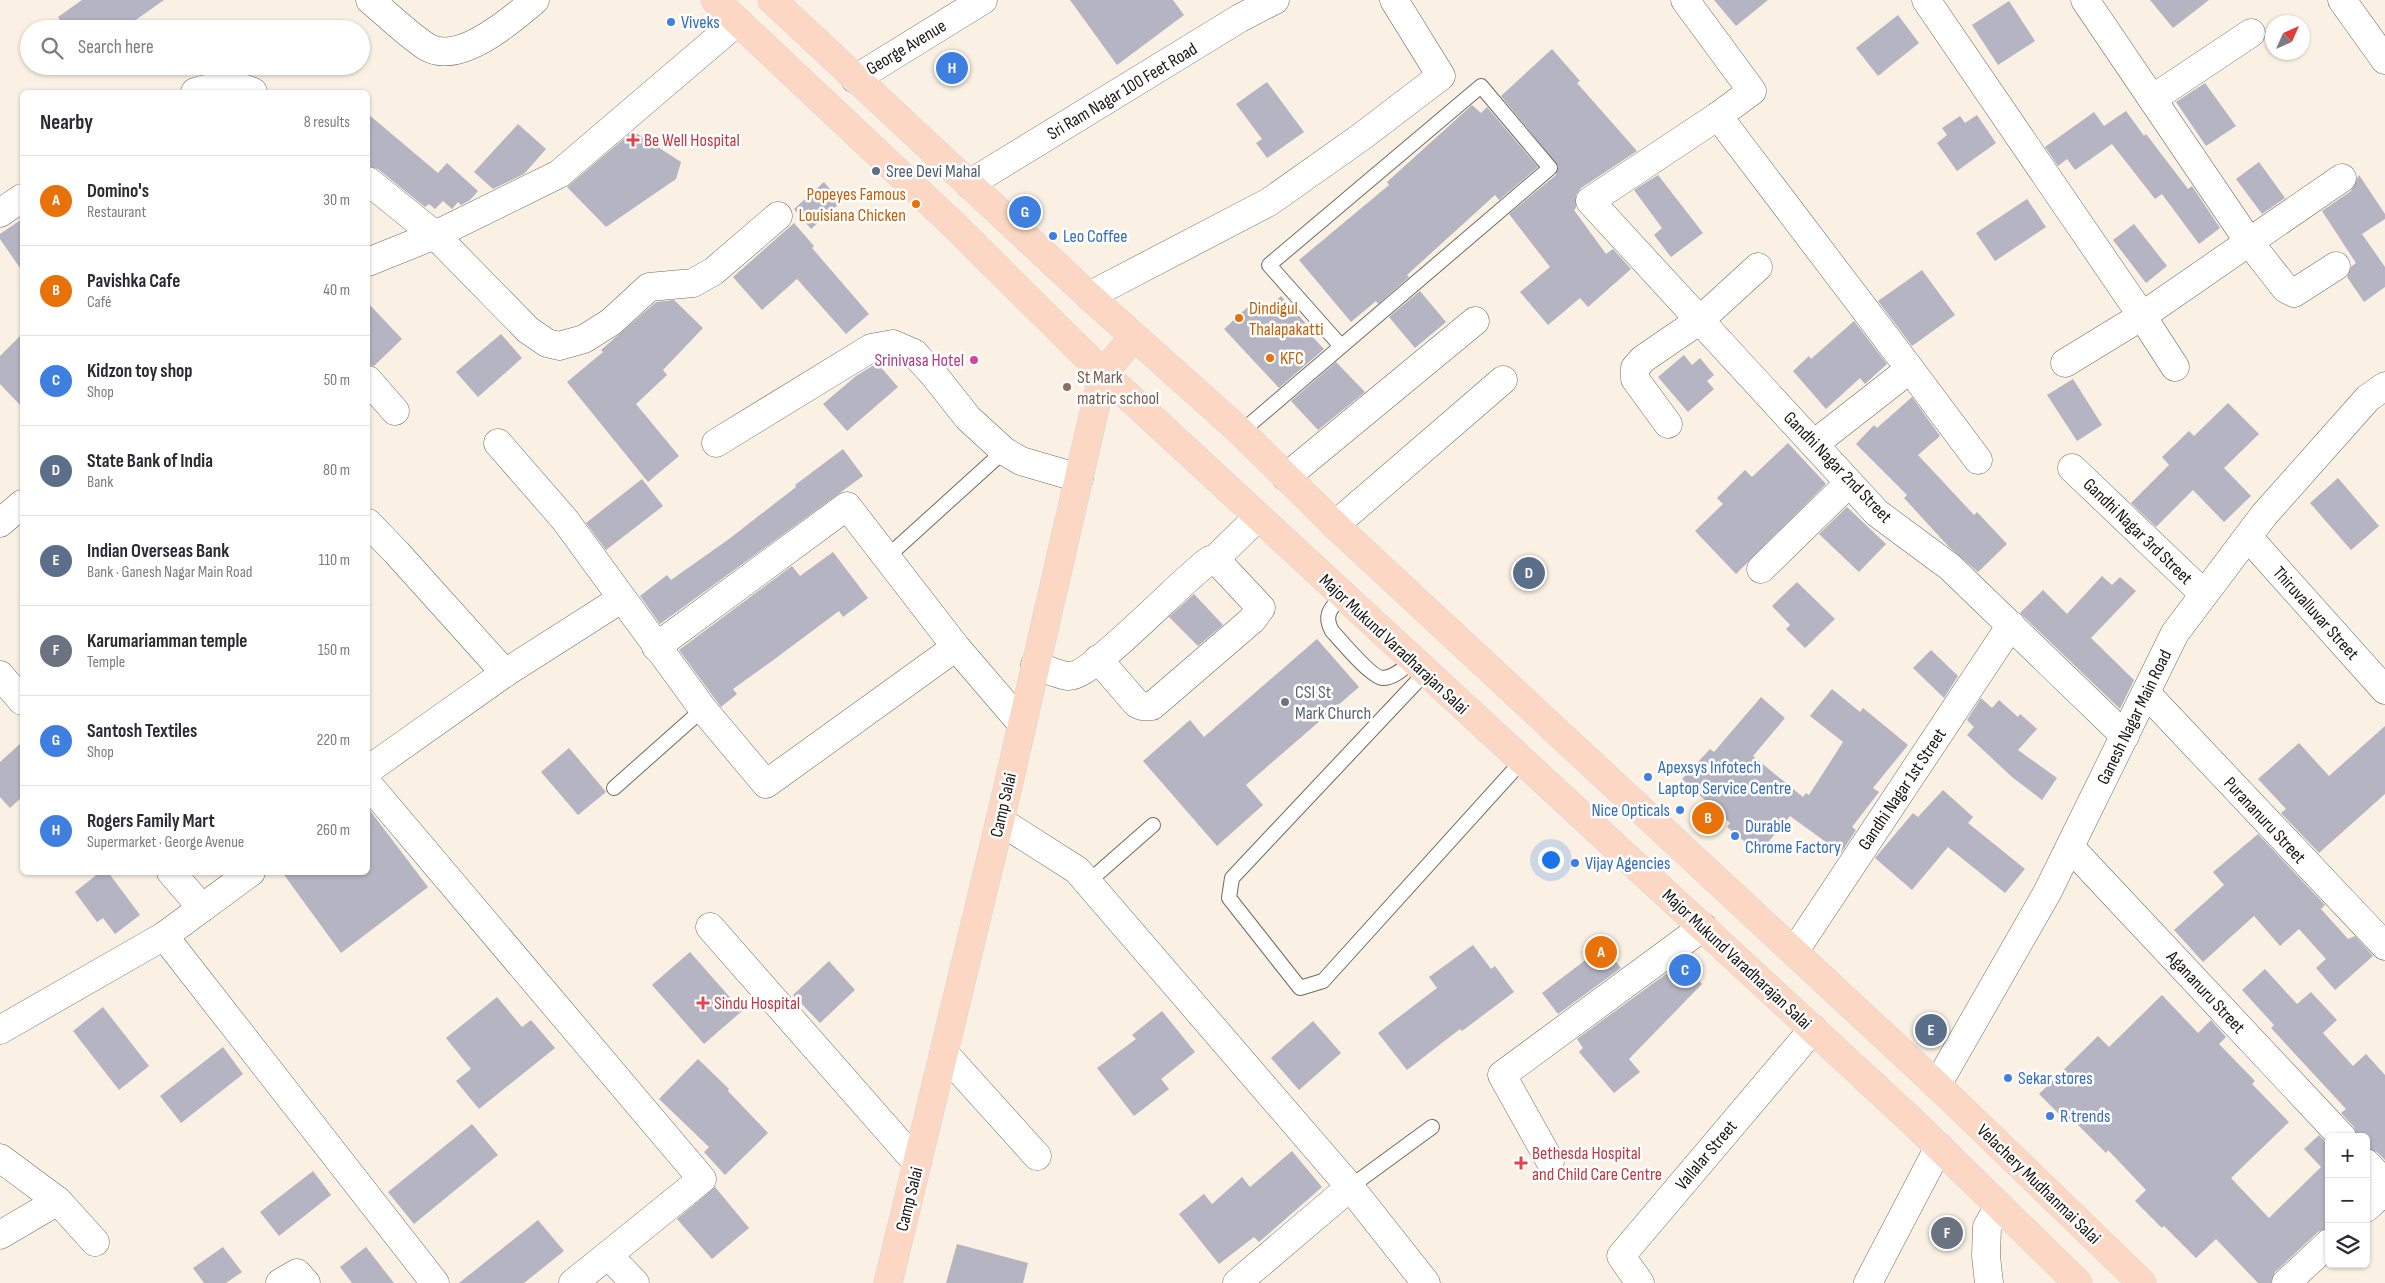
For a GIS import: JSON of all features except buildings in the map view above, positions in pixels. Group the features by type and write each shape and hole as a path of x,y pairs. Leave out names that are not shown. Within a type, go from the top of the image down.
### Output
{"main road":[{"name":"Major Mukund Varadharajan Salai","path":"716,0 737,22 955,226 1102,373 1813,1029 1939,1147 2078,1283"},
{"path":"772,0 1089,296 1241,432 1335,525 1937,1085"},
{"name":"Camp Salai","path":"888,1283 1000,820 1102,373 1134,337"},
{"name":"Velachery Mudhanmai Salai","path":"1937,1085 2142,1283"}],"street":[{"path":"370,0 428,48 446,52 465,48 488,36 535,0"},
{"name":"George Avenue","path":"855,79 983,0"},
{"name":"Sri Ram Nagar 100 Feet Road","path":"969,184 1240,18 1275,0"},
{"path":"1089,296 1269,202 1361,137 1441,76 1394,0"},
{"path":"1685,0 1752,91 1718,116 1978,460"},
{"path":"1926,0 2175,367"},
{"path":"2085,0 2248,242 2286,289 2294,292 2336,266"},
{"path":"2342,0 2385,60"},
{"path":"370,261 435,236 559,174 737,22"},
{"path":"2152,99 2251,33"},
{"path":"201,90 213,86 248,90"},
{"name":"Gandhi Nagar 2nd Street","path":"1718,116 1590,201 1877,513 1950,567 2125,736"},
{"path":"2065,363 2142,316 2342,178"},
{"path":"370,183 435,236 528,330 547,342 559,346 584,339 591,335 611,322 649,288 693,283 714,271 778,216"},
{"path":"0,213 20,199"},
{"path":"1668,424 1634,373 1638,363 1700,320 1758,267"},
{"path":"1286,477 1475,321"},
{"path":"716,444 871,348 893,344 914,353 934,374 968,418 1004,451 1021,461 1079,478"},
{"path":"1814,444 1910,369"},
{"path":"1335,525 1503,380"},
{"path":"370,382 395,410"},
{"name":"Ganesh Nagar Main Road","path":"1937,1085 2047,893 2175,633 2264,515 2368,398 2385,386"},
{"path":"498,443 565,520 656,647 766,784 956,647"},
{"name":"Gandhi Nagar 3rd Street","path":"2072,468 2204,594"},
{"path":"1761,569 1849,483"},
{"path":"0,523 20,506"},
{"path":"656,647 847,506 956,647 1022,724"},
{"path":"1036,665 1069,676 1078,674 1098,659 1207,562 1214,560 1257,518"},
{"path":"370,525 505,673"},
{"name":"Thiruvalluvar Street","path":"2248,536 2384,685"},
{"path":"1098,659 1136,704 1152,706 1252,620 1261,608 1214,560"},
{"path":"370,780 505,673 621,599"},
{"name":"Gandhi Nagar 1st Street","path":"1794,952 2011,625"},
{"path":"0,675 20,699"},
{"name":"Purananuru Street","path":"2146,693 2385,946"},
{"path":"370,784 702,1178 573,1283"},
{"path":"1000,820 1076,870 1088,882 1350,1186 1426,1283"},
{"name":"Agananuru Street","path":"2070,848 2338,1133"},
{"path":"174,875 202,908"},
{"path":"0,1030 164,936 247,875"},
{"path":"710,927 917,1163"},
{"path":"1550,1161 1502,1075 1703,927"},
{"path":"164,936 435,1283"},
{"name":"Vallalar Street","path":"1640,1283 1621,1256 1813,1029"},
{"path":"944,1053 1037,1156"},
{"path":"1868,1283 1939,1147"},
{"path":"0,1158 58,1201 95,1242"},
{"path":"2370,1167 2385,1183"},
{"path":"1238,1283 1350,1186"},
{"path":"2370,1204 2385,1191"},
{"path":"0,1235 58,1201"},
{"path":"1989,1283 1986,1256 1987,1227 1999,1206"},
{"path":"2286,1283 2325,1247"},
{"path":"608,1255 635,1283"},
{"path":"280,1283 297,1273 306,1283"}],"lane":[{"path":"1241,432 1340,345 1550,168 1481,86 1269,265 1340,345"},
{"path":"887,558 1004,451"},
{"path":"1342,596 1329,612 1328,624 1332,631 1373,674 1383,678 1389,677 1419,666"},
{"path":"1419,666 1232,878 1228,898 1300,988 1323,981 1522,761"},
{"path":"614,788 704,709"},
{"path":"1088,882 1153,825"},
{"path":"1350,1186 1432,1127"}],"place":[{"name":"Viveks","path":"671,22"},
{"name":"Rogers Family Mart","path":"952,68"},
{"name":"Be Well Hospital","path":"633,140"},
{"name":"Sree Devi Mahal","path":"876,171"},
{"name":"Popeyes Famous Louisiana Chicken","path":"916,204"},
{"name":"Santosh Textiles","path":"1025,212"},
{"name":"Leo Coffee","path":"1053,236"},
{"name":"Dindigul Thalapakatti","path":"1239,318"},
{"name":"KFC","path":"1270,358"},
{"name":"Srinivasa Hotel","path":"974,360"},
{"name":"St Mark matric school","path":"1067,387"},
{"name":"State Bank of India","path":"1529,573"},
{"name":"CSI St Mark Church","path":"1285,702"},
{"name":"Apexsys Infotech Laptop Service Centre","path":"1648,777"},
{"name":"Nice Opticals","path":"1680,810"},
{"name":"Pavishka Cafe","path":"1708,818"},
{"name":"Durable Chrome Factory","path":"1735,836"},
{"name":"Vijay Agencies","path":"1575,863"},
{"name":"Domino's","path":"1601,952"},
{"name":"Kidzon toy shop","path":"1685,970"},
{"name":"Sindu Hospital","path":"703,1003"},
{"name":"Indian Overseas Bank","path":"1931,1030"},
{"name":"Sekar stores","path":"2008,1078"},
{"name":"R trends","path":"2050,1116"},
{"name":"Bethesda Hospital and Child Care Centre","path":"1521,1163"},
{"name":"Karumariamman temple","path":"1947,1233"}]}
